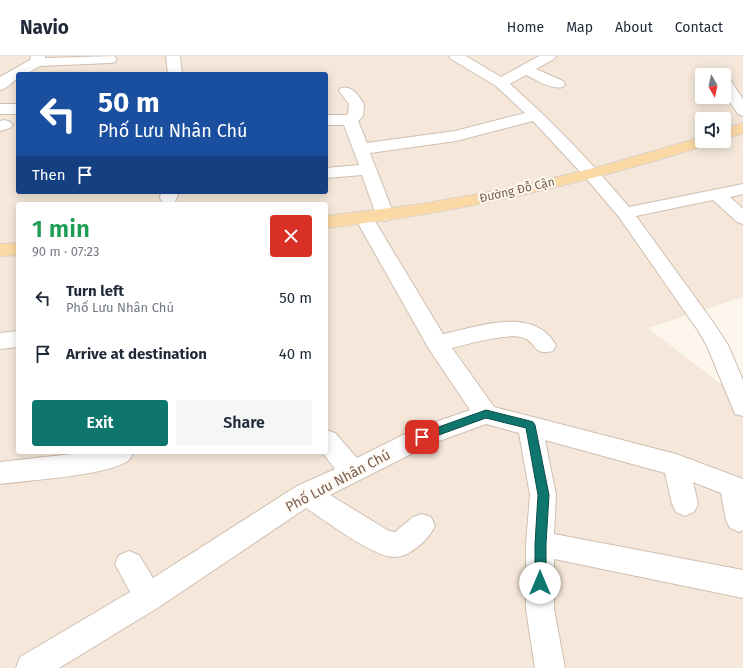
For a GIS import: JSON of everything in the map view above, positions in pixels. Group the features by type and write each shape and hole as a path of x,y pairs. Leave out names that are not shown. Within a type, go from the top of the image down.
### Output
{"main road":[{"path":"731,132 743,128"},
{"name":"Đường Đỗ Cận","path":"328,222 385,215 472,200 591,173 695,144"},
{"path":"0,250 16,248"}],"street":[{"path":"173,56 175,72"},
{"path":"456,56 501,83 536,115 591,173 625,213 714,339 743,407"},
{"path":"501,83 527,70 549,56"},
{"path":"18,72 38,59 110,59"},
{"path":"527,70 558,84"},
{"path":"0,86 5,80 16,73"},
{"path":"731,90 743,111"},
{"path":"328,120 349,120 355,116 357,104 346,91"},
{"path":"0,109 16,109"},
{"path":"361,150 469,133 536,115"},
{"path":"349,120 352,124 385,215"},
{"path":"328,173 368,169"},
{"path":"625,213 743,189"},
{"path":"717,195 743,218"},
{"path":"364,218 437,343 486,414 676,464 738,488 739,520"},
{"path":"437,343 511,328 528,331 537,336 545,345"},
{"path":"0,341 16,339"},
{"name":"Phố Lưu Nhân Chú","path":"31,668 149,597 306,494 354,472 422,437 486,414"},
{"path":"530,425 543,495 540,544 540,608 550,668"},
{"path":"328,442 354,472"},
{"path":"0,473 95,462 118,454"},
{"path":"676,464 686,504"},
{"path":"306,494 384,544 396,545 405,541 422,526"},
{"path":"540,544 743,584"},
{"path":"130,564 149,597"}],"shaded area":[{"path":"0,56 743,56 743,297 648,328 743,401 743,668 0,668"}],"route":[{"path":"422,437 486,414 530,425 543,495 540,544 540,583"}]}
